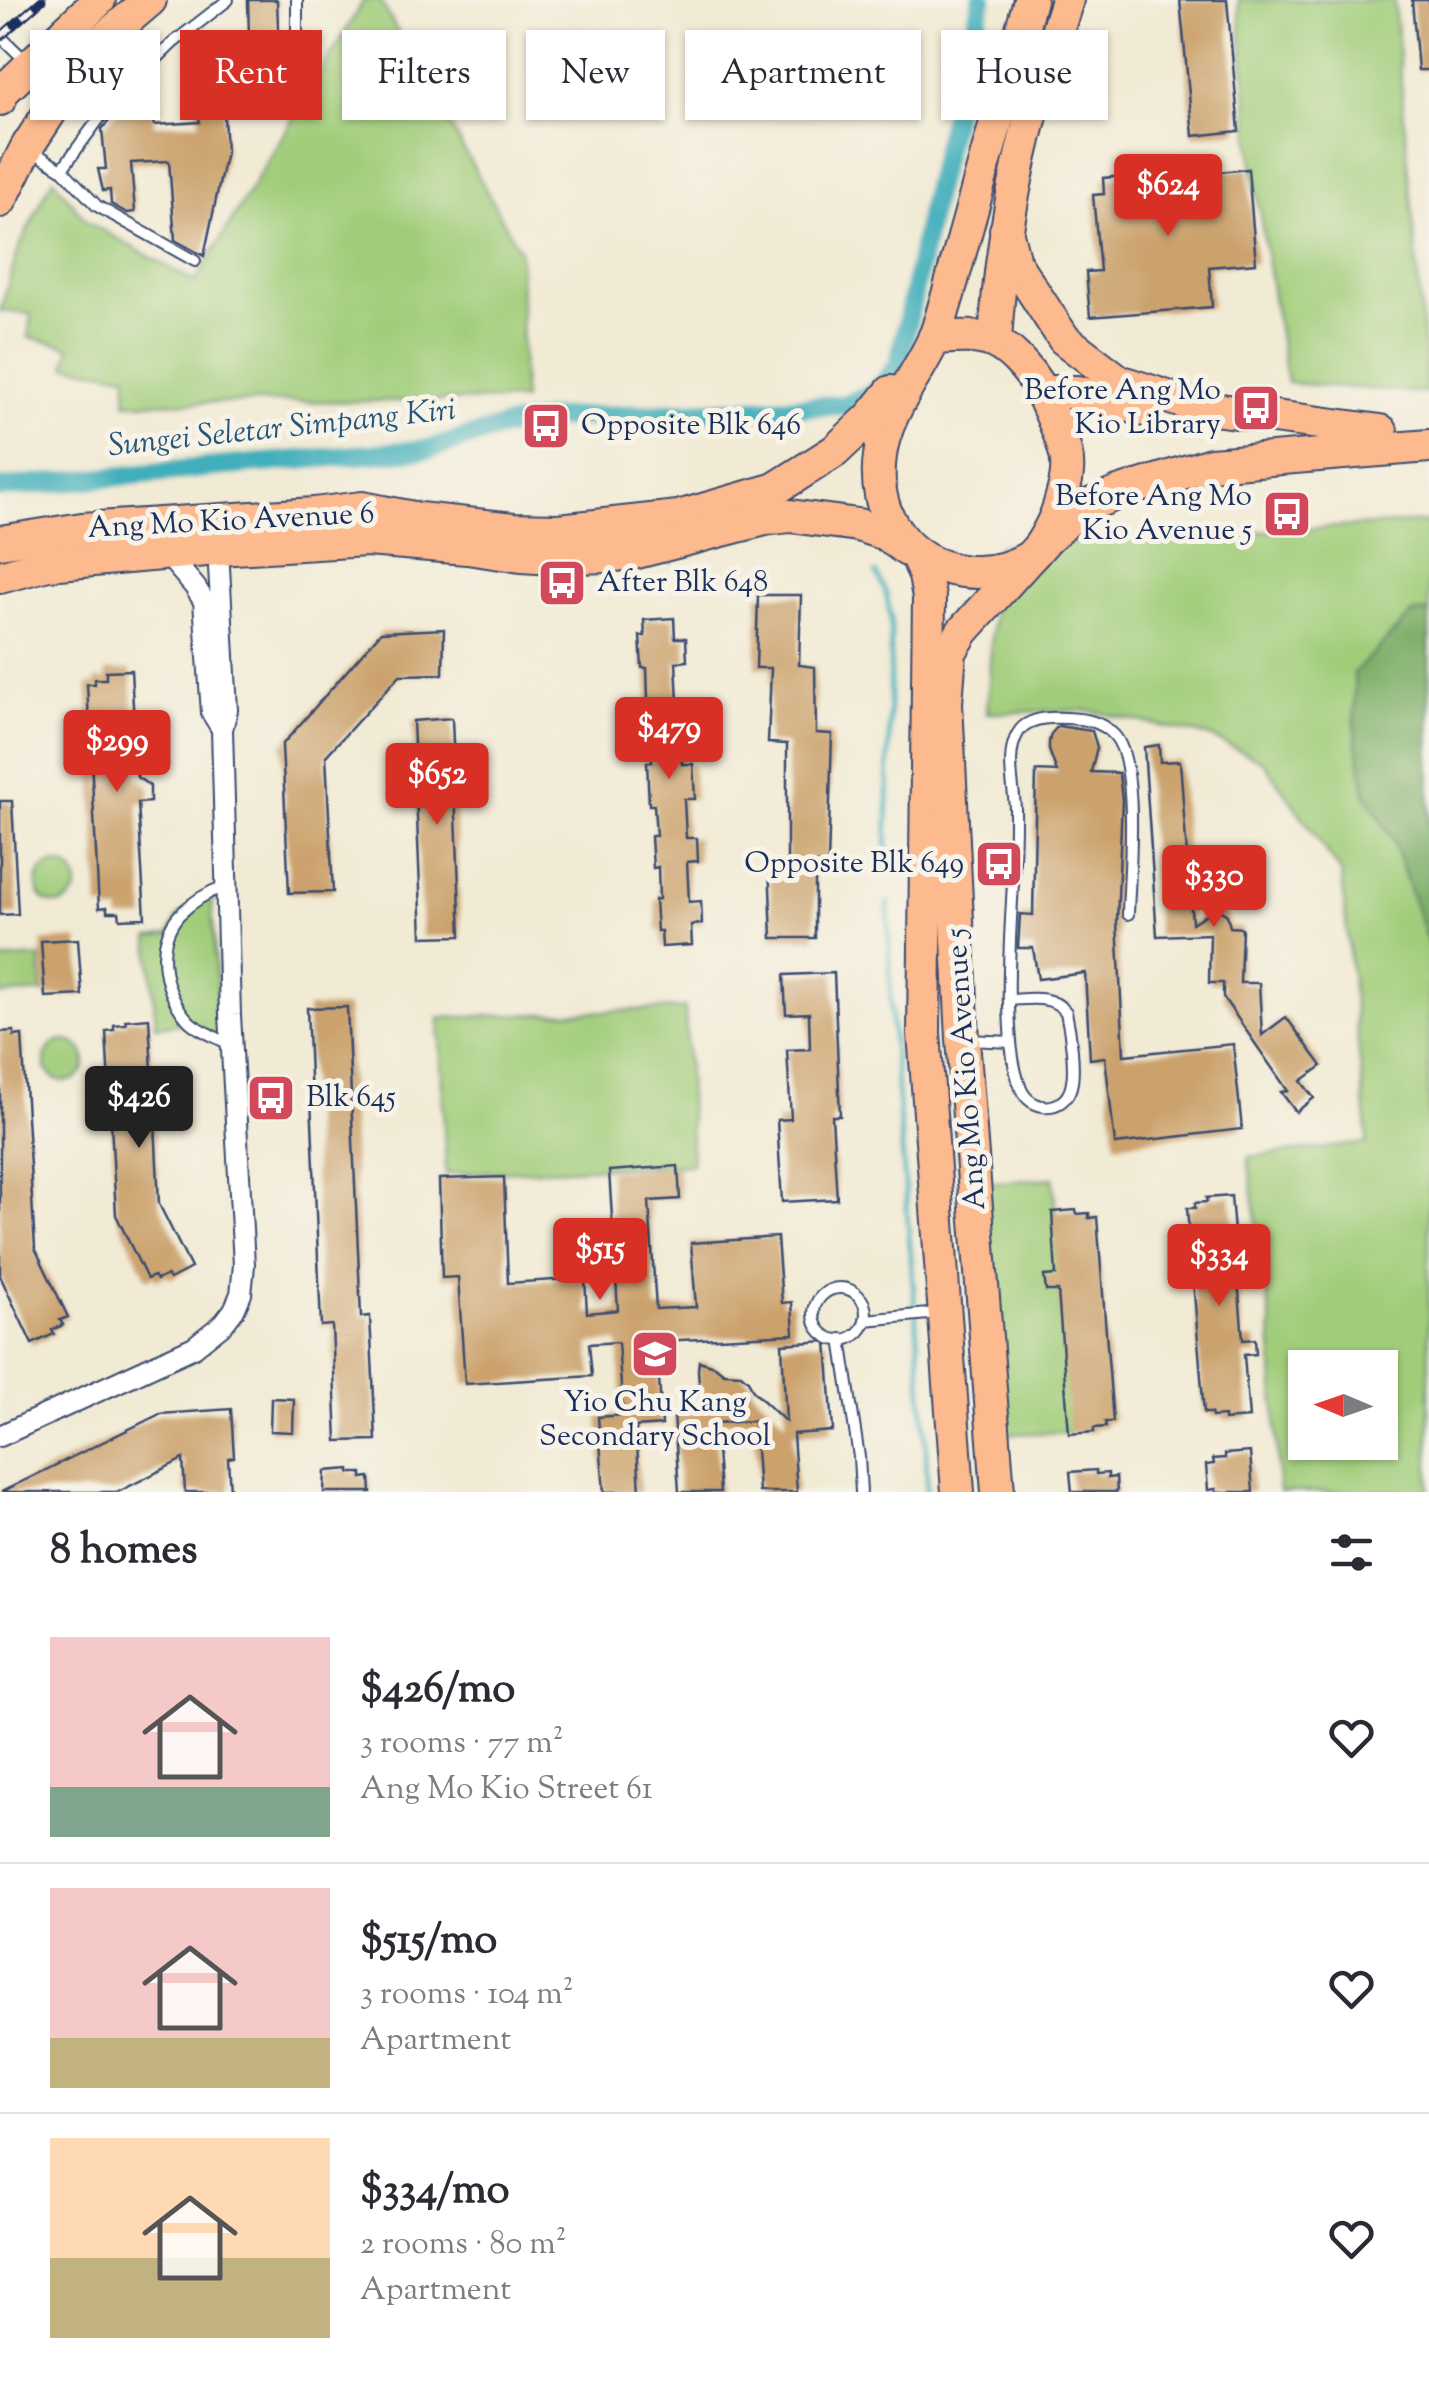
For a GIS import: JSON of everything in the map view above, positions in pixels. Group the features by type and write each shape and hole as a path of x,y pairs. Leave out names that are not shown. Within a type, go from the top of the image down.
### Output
{"main road":[{"path":"67,30 99,0"},
{"path":"0,201 26,147 90,51 150,0"},
{"path":"1030,0 948,296 934,338 886,428 880,453 878,479 885,511 916,554 946,569 987,573 1031,557 1082,508 1211,464 1429,446"},
{"path":"996,342 1006,230 1028,126 1067,0"},
{"path":"0,99 3,91 30,65"},
{"path":"1006,230 1014,262 1064,339 1119,381 1198,407 1381,431"},
{"path":"934,338 996,342 1038,382 1067,456 1066,484 1055,520 1031,557"},
{"name":"Ang Mo Kio Avenue 6","path":"0,542 82,529 362,508 426,520 514,529 559,530 678,518 774,489 835,451 871,416 934,338"},
{"path":"1042,392 1078,392 1177,419 1249,432 1381,431 1429,426"},
{"path":"1110,400 1091,406 1083,414 1077,440 1078,460 1090,482 1118,493"},
{"path":"835,451 859,456 870,476 864,507 835,523"},
{"name":"Ang Mo Kio Avenue 6","path":"0,577 48,564 218,548 367,540 521,556 605,556 790,516 858,525 885,534 916,554"},
{"path":"835,523 885,550 904,568 929,620"},
{"name":"Ang Mo Kio Avenue 5","path":"916,554 929,597 939,802 998,1492"},
{"name":"Ang Mo Kio Avenue 5","path":"958,1492 936,1314 924,1033 946,703 950,652 984,605 1031,557"}],"street":[{"path":"0,1436 194,1347 224,1323 241,1294 244,1265 225,886 222,729 227,710 218,548"},
{"path":"166,554 204,602 212,713 222,729"}],"lane":[{"path":"62,170 118,93 228,0"},
{"path":"297,30 298,0"},
{"path":"0,36 30,65"},
{"path":"26,147 62,170 97,206 195,260"},
{"path":"1009,1000 1046,999 1060,1004 1066,1012 1073,1078 1063,1102 1044,1107 1026,1100 1010,1042 1008,976 1015,809 1011,758 1017,735 1025,724 1054,717 1088,719 1116,736 1127,762 1131,804 1128,914"},
{"path":"225,886 197,900 177,917 164,961 166,983 192,1024 232,1045"},
{"path":"962,1039 1010,1042"},
{"path":"832,1288 846,1288 858,1294 865,1306 865,1320 859,1332 847,1340 833,1340 821,1333 814,1321 814,1307 820,1295 832,1288"},
{"path":"865,1320 936,1314"},
{"path":"841,1340 859,1456 860,1492"}],"green space":[{"path":"364,0 380,0 397,30 346,30"},
{"path":"1238,0 1394,0 1428,393 1287,383 1254,177"},
{"path":"342,37 342,120 447,120 520,251 523,400 126,403 127,375 66,366 70,347 28,337 31,314 0,311 19,248 53,178 86,221 195,282 292,120 322,120 322,70"},
{"path":"1429,522 1429,1492 1279,1492 1271,1324 1248,1157 1368,1143 1341,872 1263,761 1208,736 1086,710 987,713 997,546"},
{"path":"1429,611 1429,946 1392,838 1365,793 1355,732 1354,673 1412,614"},
{"path":"57,864 71,870 77,884 71,898 57,904 43,898 37,884 43,870"},
{"path":"211,891 220,1039 192,1023 156,1026 149,938 169,935 177,917"},
{"path":"40,957 42,992 0,995 0,960"},
{"path":"685,1008 692,1164 446,1174 439,1018"},
{"path":"65,1041 79,1047 85,1061 79,1075 65,1081 51,1075 45,1061 51,1047"},
{"path":"1053,1178 1072,1432 1006,1434 984,1183"}],"building":[{"path":"248,0 277,0 278,30 249,30"},
{"path":"1180,0 1227,0 1239,131 1193,136"},
{"path":"1412,0 1429,0 1429,70 1418,70"},
{"path":"110,120 154,120 154,125 224,120 226,152 204,256 175,240 169,161 131,163 135,212 127,213 111,204 110,190 103,191 98,169 106,169 102,129"},
{"path":"1200,169 1201,174 1248,169 1256,263 1209,267 1212,307 1090,317 1086,272 1100,271 1093,195 1104,194 1103,178"},
{"path":"758,595 801,595 799,665 815,667 816,733 832,734 828,864 815,864 815,938 772,938 769,863 787,863 787,744 768,743 771,668 756,668"},
{"path":"674,618 675,638 686,638 687,661 676,662 678,702 689,701 691,725 680,726 682,764 693,764 695,799 684,799 686,838 697,838 698,861 687,862 689,902 701,901 702,924 691,925 692,945 662,947 655,900 659,899 658,867 653,868 651,836 656,836 654,805 649,805 647,762 652,762 644,700 648,700 647,668 642,668 640,636 645,636 644,620"},
{"path":"444,629 443,674 400,675 326,756 333,892 289,893 282,745 381,632"},
{"path":"131,670 137,777 150,786 150,802 138,803 145,918 120,919 119,912 99,908 87,684 106,679 106,671"},
{"path":"452,718 461,936 422,937 413,721"},
{"path":"1058,726 1092,731 1097,747 1091,772 1119,773 1122,800 1117,922 1124,1055 1233,1044 1242,1129 1115,1144 1105,1057 1090,1059 1085,973 1038,979 1033,948 1018,948 1020,914 1033,915 1036,771 1057,772 1049,742"},
{"path":"1159,745 1160,762 1180,761 1192,923 1218,909 1227,915 1230,927 1242,928 1240,983 1259,983 1262,1035 1286,1017 1322,1066 1301,1081 1314,1098 1296,1112 1281,1092 1288,1091 1223,997 1223,983 1209,983 1210,934 1157,936 1144,747"},
{"path":"0,801 12,801 18,914 0,915"},
{"path":"78,939 82,995 45,997 41,941"},
{"path":"834,973 840,1116 832,1116 837,1199 782,1202 777,1120 791,1119 787,1050 810,1049 809,1013 786,1014 784,975"},
{"path":"347,1007 361,1317 370,1316 376,1440 337,1441 332,1325 321,1326 307,1008"},
{"path":"149,1018 153,1088 165,1087 166,1102 154,1103 159,1204 191,1268 170,1279 167,1275 157,1280 154,1276 147,1279 116,1215 106,1031 114,1030 114,1025 126,1024 125,1020"},
{"path":"14,1031 14,1036 22,1035 35,1248 68,1317 60,1320 63,1325 52,1330 54,1334 32,1344 0,1276 0,1032"},
{"path":"678,1166 680,1199 649,1201 656,1309 696,1307 691,1243 777,1237 782,1303 792,1302 794,1334 643,1342 657,1347 662,1425 636,1427 640,1492 604,1492 598,1417 623,1415 618,1342 589,1344 592,1376 465,1384 458,1277 442,1278 439,1179 504,1177 508,1283 585,1278 587,1313 618,1310 609,1171"},
{"path":"1231,1196 1243,1340 1255,1339 1256,1354 1244,1355 1249,1418 1224,1420 1224,1416 1204,1413 1187,1208 1207,1202 1206,1198"},
{"path":"1076,1210 1077,1214 1089,1213 1089,1218 1097,1217 1113,1422 1105,1422 1106,1427 1094,1428 1094,1432 1069,1434 1058,1291 1046,1291 1044,1276 1056,1275 1052,1212"},
{"path":"827,1341 833,1431 793,1434 797,1492 759,1492 754,1421 715,1423 720,1492 679,1492 674,1414 701,1412 699,1361 724,1373 741,1374 786,1422 782,1344"},
{"path":"271,1398 294,1399 293,1432 270,1431"},
{"path":"231,1409 234,1457 228,1458 230,1492 185,1492 183,1459 118,1492 1,1492 160,1414"},
{"path":"1250,1452 1253,1492 1208,1490 1206,1465 1214,1464 1213,1459 1225,1458 1225,1454"},
{"path":"350,1469 350,1473 362,1473 362,1478 370,1477 371,1492 324,1492 325,1471"},
{"path":"1096,1470 1096,1474 1116,1477 1117,1492 1072,1492 1070,1472"}],"waterway":[{"name":"Sungei Seletar Simpang Kiri","path":"0,488 429,449 504,427 557,418 841,405 868,395 899,363 934,191 982,0"},
{"name":"Sungei Seletar Simpang Kiri","path":"763,407 775,412"},
{"path":"876,573 886,593 891,620 887,862"},
{"path":"888,903 891,1015 927,1492"}],"railway":[{"path":"0,37 42,0"}],"place":[{"name":"Before Ang Mo Kio Library","path":"1256,408"},
{"name":"Opposite Blk 646","path":"546,426"},
{"name":"Before Ang Mo Kio Avenue 5","path":"1287,514"},
{"name":"After Blk 648","path":"562,583"},
{"name":"Opposite Blk 649","path":"999,864"},
{"name":"Blk 645","path":"271,1098"},
{"name":"Yio Chu Kang Secondary School","path":"655,1354"}]}
